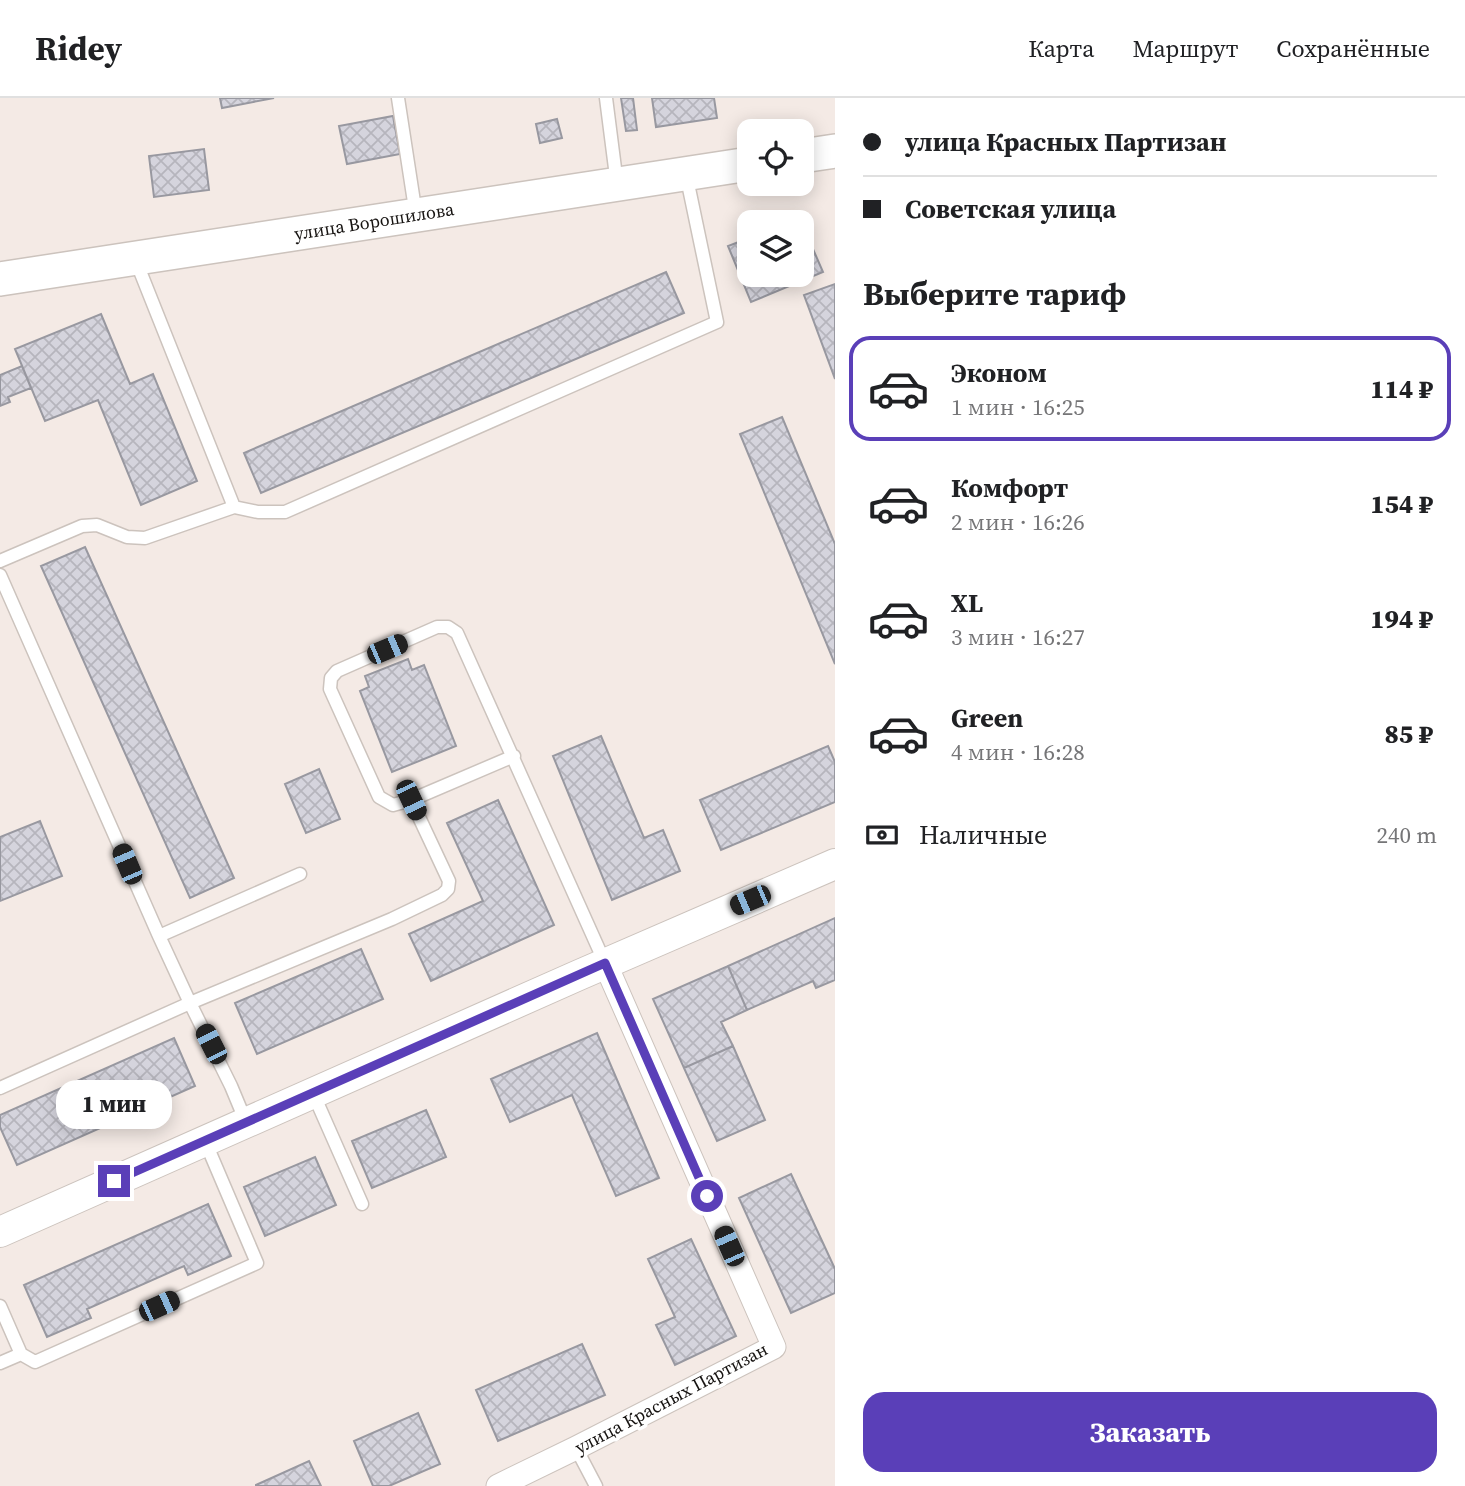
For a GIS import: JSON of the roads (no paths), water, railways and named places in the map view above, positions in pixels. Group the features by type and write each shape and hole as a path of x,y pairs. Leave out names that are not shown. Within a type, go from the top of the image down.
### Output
{"main road":[{"path":"814,154 835,151"},
{"name":"улица Ворошилова","path":"0,279 737,166"}],"street":[{"path":"0,1232 605,963 834,867"},
{"name":"улица Красных Партизан","path":"498,1486 774,1347 605,963"}],"lane":[{"path":"398,98 416,215"},
{"path":"606,98 617,184"},
{"path":"0,561 82,526 97,525 127,537 145,538 234,508 258,512 285,512 717,322 685,174"},
{"path":"134,258 234,508"},
{"path":"0,575 159,936 247,1122"},
{"path":"514,757 393,805 379,797 330,689 331,678 337,671 437,627 448,627 457,633 514,757 605,963"},
{"path":"0,1088 442,895 449,880 411,800"},
{"path":"159,936 300,874"},
{"path":"313,1093 362,1204"},
{"path":"0,1306 21,1354 35,1362 257,1263 205,1141"},
{"path":"0,1363 21,1354"},
{"path":"576,1448 596,1486"}]}
